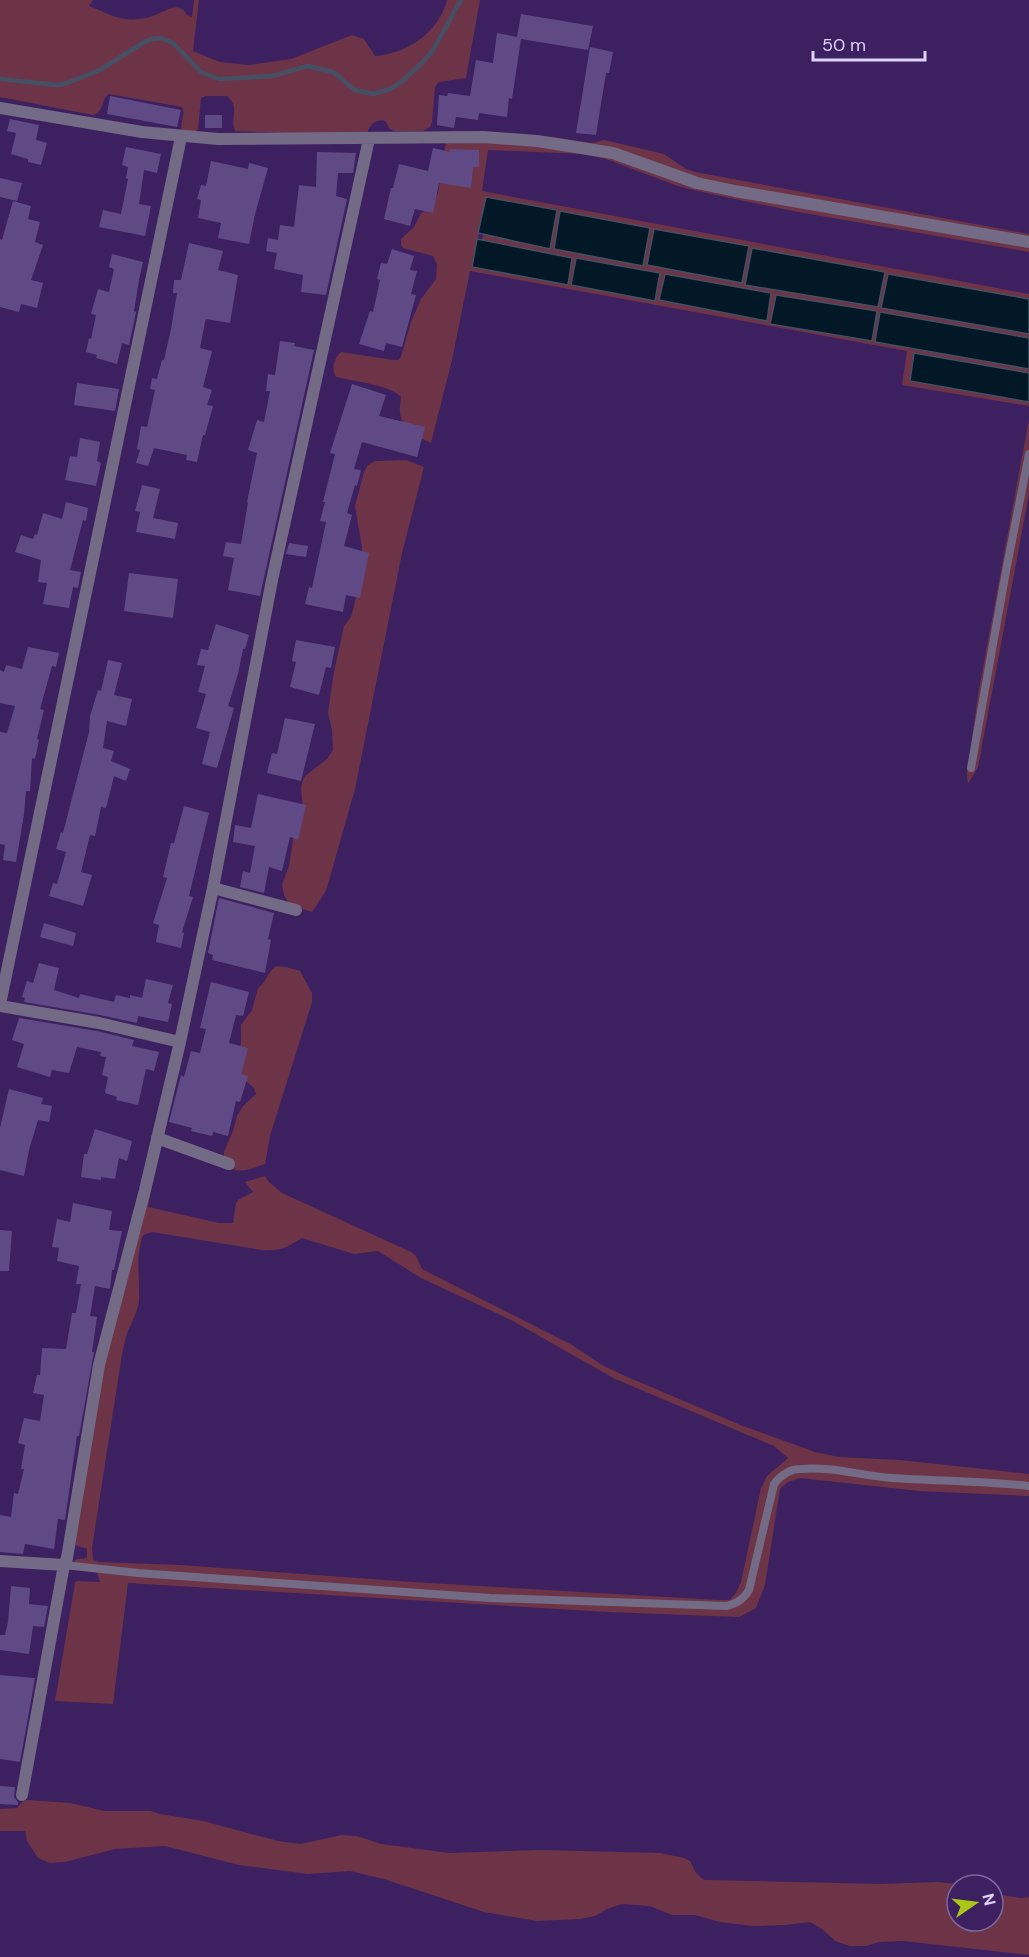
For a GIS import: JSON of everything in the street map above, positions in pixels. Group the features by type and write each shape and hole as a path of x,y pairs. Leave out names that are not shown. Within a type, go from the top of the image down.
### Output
{"street":[{"path":"0,108 142,132 181,136 262,140 483,137 564,145 613,153 697,183 1029,242"},
{"path":"180,1042 99,1023 0,1005 2,985 181,136"},
{"path":"22,1795 64,1565 68,1558 99,1365 180,1042 213,888 272,580 369,140"},
{"path":"213,888 296,910"},
{"path":"157,1138 229,1164"},
{"path":"0,1561 64,1565"}],"lane":[{"path":"970,768 1029,454"},
{"path":"64,1565 138,1573 490,1598 727,1606 744,1597 748,1590 774,1484 781,1475 791,1471 814,1469 891,1478 1029,1486"}],"shaded area":[{"path":"0,0 93,0 89,6 116,17 143,19 176,7 192,17 194,0 199,0 193,51 220,62 248,65 291,59 352,35 364,39 375,56 399,51 410,46 429,31 443,12 447,0 480,0 466,78 439,82 435,87 430,127 423,131 394,131 385,121 379,121 370,127 367,133 314,134 235,131 234,109 227,96 201,98 198,129 194,133 182,131 182,107 109,94 104,99 101,109 93,115 0,97"},
{"path":"453,131 554,137 592,143 604,140 664,154 686,169 695,172 1029,234 1029,252 798,212 678,186 606,159 583,154 488,150 482,191 1029,294 1029,299 888,274 882,308 1029,334 1029,338 880,312 875,342 1029,369 1029,373 914,353 910,381 1029,402 1029,406 902,385 907,351 470,271 452,360 431,443 416,435 403,423 400,410 401,397 396,393 380,386 336,377 334,367 335,360 341,352 393,360 401,357 411,322 421,299 436,279 437,265 433,256 403,248 401,239 414,227 421,213 429,209 438,193 447,134","holes":["486,197 550,248 483,234 482,240 572,258 568,285 472,267","577,258 660,273 571,285"]},
{"path":"1029,419 1029,494 978,767 968,784 967,774 978,695"},
{"path":"406,460 424,467 402,553 355,789 326,891 312,912 289,904 282,885 289,866 294,834 303,810 302,783 305,776 327,759 333,750 328,713 333,677 344,626 351,617 358,590 362,547 355,506 368,465 375,461"},
{"path":"276,966 300,971 312,993 312,1002 270,1136 265,1164 246,1170 237,1170 227,1167 224,1152 237,1116 243,1106 256,1094 254,1088 235,1072 235,1056 241,1044 241,1025 252,1010 258,988"},
{"path":"159,1147 148,1207 219,1223 233,1223 236,1203 253,1192 245,1182 265,1176 282,1193 411,1252 416,1256 422,1269 572,1345 602,1365 743,1426 815,1452 839,1457 900,1460 1029,1474 1029,1496 919,1491 800,1478 788,1482 780,1489 765,1585 756,1608 739,1617 608,1612 128,1583 113,1704 55,1701 75,1583 77,1581 100,1582 97,1572 64,1565 87,1558 87,1549 75,1545 97,1385","holes":["152,1232 262,1250 283,1248 302,1238 354,1254 378,1251 421,1278 511,1320 615,1379 774,1446 788,1458 767,1476 761,1488 741,1582 736,1593 730,1600 718,1600 93,1560 92,1548 122,1354 138,1304 138,1259 143,1235"]},
{"path":"27,1800 71,1803 104,1811 150,1811 300,1844 342,1835 357,1836 381,1844 450,1853 542,1850 660,1853 690,1861 696,1873 704,1880 881,1884 945,1883 945,1933 1005,1933 1005,1896 1029,1897 1029,1955 903,1941 850,1946 835,1941 810,1922 753,1926 720,1922 695,1915 672,1915 650,1906 622,1904 595,1916 580,1919 537,1921 484,1912 384,1879 350,1871 308,1874 239,1865 165,1846 115,1849 65,1862 50,1863 38,1858 27,1841 25,1831 0,1831 0,1809 17,1808"}],"water":[{"path":"486,197 557,210 550,249 478,233"},
{"path":"560,211 650,228 643,266 554,249"},
{"path":"654,229 749,246 742,283 647,265"},
{"path":"477,239 572,258 568,285 472,267"},
{"path":"752,248 885,272 878,307 745,285"},
{"path":"576,258 660,273 655,301 571,285"},
{"path":"665,274 771,293 767,321 659,300"},
{"path":"888,274 1029,299 1029,334 881,308"},
{"path":"776,295 877,311 872,341 770,324"},
{"path":"880,312 1029,338 1029,369 875,342"},
{"path":"914,353 1029,373 1029,402 910,381"}],"building":[{"path":"521,14 593,26 588,50 521,39 507,117 479,113 478,120 456,117 454,128 437,125 439,95 447,96 448,93 470,96 476,60 493,63 497,33 517,37"},
{"path":"590,47 613,52 609,73 606,73 596,135 576,133"},
{"path":"110,96 181,110 177,127 107,114"},
{"path":"205,115 222,115 222,128 205,128"},
{"path":"10,119 39,125 36,140 47,143 41,165 11,154 16,133 7,131"},
{"path":"126,147 161,154 157,173 144,170 139,204 151,206 145,236 99,227 103,210 121,214 128,179 126,178 128,167 122,165"},
{"path":"433,148 450,152 450,149 479,150 479,167 473,167 471,188 439,183 433,213 415,209 410,226 384,219 399,164 428,171"},
{"path":"317,152 356,153 353,173 338,173 336,196 347,199 326,295 301,292 303,275 274,269 277,253 266,251 268,238 278,240 280,225 294,227 299,185 316,187"},
{"path":"211,161 248,169 249,163 268,168 249,244 218,238 221,223 198,218 201,200 197,199 201,185 206,186"},
{"path":"0,178 22,183 17,201 0,197"},
{"path":"13,201 31,206 28,219 40,222 35,242 43,245 31,280 43,283 37,308 21,304 19,312 0,307 0,239 2,240"},
{"path":"189,243 223,251 218,270 238,275 230,323 206,319 205,322 200,348 212,351 203,387 212,390 207,405 213,406 197,462 186,460 187,455 154,448 148,466 136,463 140,450 137,449 141,426 147,427 155,390 150,389 152,378 157,379 171,329 177,293 173,293 174,280 181,280"},
{"path":"392,249 414,256 410,270 417,271 411,294 416,295 402,347 386,343 384,351 359,344 370,311 373,312 381,263 387,264"},
{"path":"112,254 143,262 129,345 122,343 117,364 96,358 97,355 86,352 96,315 91,314 98,289 109,292 114,269 109,267"},
{"path":"280,341 295,343 294,346 314,350 260,596 228,590 234,558 223,556 226,542 241,544 257,453 248,450 257,420 264,422 270,391 266,391 268,374 275,375"},
{"path":"77,383 119,389 115,411 74,405"},
{"path":"352,384 386,395 379,416 425,427 417,457 362,442 354,469 361,470 347,513 352,515 344,546 369,553 360,598 346,595 343,612 305,604 309,587 312,588 326,522 320,521 335,454 330,453"},
{"path":"80,438 100,442 97,461 101,463 96,486 65,480 70,456 77,457"},
{"path":"142,485 160,489 153,518 178,523 175,539 136,532 140,512 135,511"},
{"path":"66,502 88,508 70,570 81,572 78,588 73,587 69,608 43,604 47,583 38,582 41,560 15,552 21,535 33,539 35,534 37,535 43,513 62,519"},
{"path":"289,543 308,546 306,557 286,554"},
{"path":"129,573 178,579 173,618 124,611"},
{"path":"216,624 249,635 228,706 234,708 217,768 202,764 210,732 196,728 206,694 198,692 205,666 197,665 201,649 208,650"},
{"path":"296,640 335,647 331,668 326,667 319,695 290,687 296,662 292,661"},
{"path":"28,647 59,653 56,667 52,666 40,709 44,710 35,759 32,758 30,791 26,791 16,862 3,860 5,845 0,844 0,732 7,733 15,706 0,703 0,670 4,672 6,665 22,669"},
{"path":"108,660 122,663 114,695 132,699 126,726 107,721 103,748 114,751 111,761 130,769 126,781 114,776 106,808 101,807 95,836 90,835 81,872 92,875 83,906 49,896 53,883 57,884 66,852 56,849 61,832 63,833 89,732 90,716 98,690 101,691"},
{"path":"285,718 315,724 301,781 267,773 272,753 277,754"},
{"path":"258,794 306,805 298,840 290,837 282,871 269,867 264,893 240,887 243,871 250,873 255,846 233,842 235,825 251,828"},
{"path":"184,806 209,813 189,896 193,897 182,932 184,933 181,948 156,942 159,925 153,923 167,878 163,877 171,843 174,843"},
{"path":"219,898 274,913 268,939 271,940 265,973 212,960 213,955 208,953"},
{"path":"44,923 76,933 73,946 40,937"},
{"path":"39,963 59,968 54,990 79,998 80,994 114,1002 116,995 142,998 146,979 173,985 168,1003 172,1004 168,1022 138,1016 137,1023 24,1002 25,998 22,997 27,981 33,983"},
{"path":"211,982 249,992 243,1016 236,1015 229,1043 248,1048 241,1074 248,1076 240,1102 236,1101 228,1136 213,1132 212,1136 169,1122 181,1075 184,1077 191,1051 200,1053 206,1029 200,1028"},
{"path":"19,1018 97,1031 134,1040 132,1046 159,1052 154,1071 146,1069 138,1105 116,1100 117,1097 105,1093 108,1077 102,1075 106,1057 100,1056 101,1052 77,1047 69,1073 52,1070 50,1077 17,1067 24,1044 12,1040"},
{"path":"9,1089 43,1098 41,1104 52,1106 49,1122 38,1120 24,1176 0,1170 0,1128"},
{"path":"95,1129 132,1141 127,1161 119,1158 115,1179 101,1177 101,1180 81,1177 84,1154 87,1154"},
{"path":"73,1203 112,1211 109,1230 122,1231 114,1270 112,1270 110,1289 95,1286 90,1316 97,1317 92,1352 94,1352 79,1436 77,1436 65,1520 58,1519 54,1549 25,1544 23,1554 0,1552 0,1515 11,1517 14,1493 18,1494 24,1469 21,1469 25,1445 18,1443 24,1418 40,1421 44,1395 33,1393 37,1375 40,1375 42,1348 66,1349 72,1313 76,1313 81,1284 76,1284 79,1266 57,1261 59,1248 52,1247 57,1219 70,1222"},
{"path":"0,1230 12,1231 9,1271 0,1271"},
{"path":"11,1586 30,1588 29,1604 48,1606 44,1627 33,1626 29,1654 0,1650 0,1635 5,1635 8,1622"},
{"path":"0,1675 35,1678 20,1762 0,1759"},
{"path":"0,1786 15,1787 14,1797 18,1805 0,1804"}],"waterway":[{"path":"0,79 57,85 67,83 100,70 151,39 161,38 173,43 201,72 219,79 272,76 308,66 333,72 355,90 373,94 390,89 401,82 423,62 433,50 461,0"}]}
